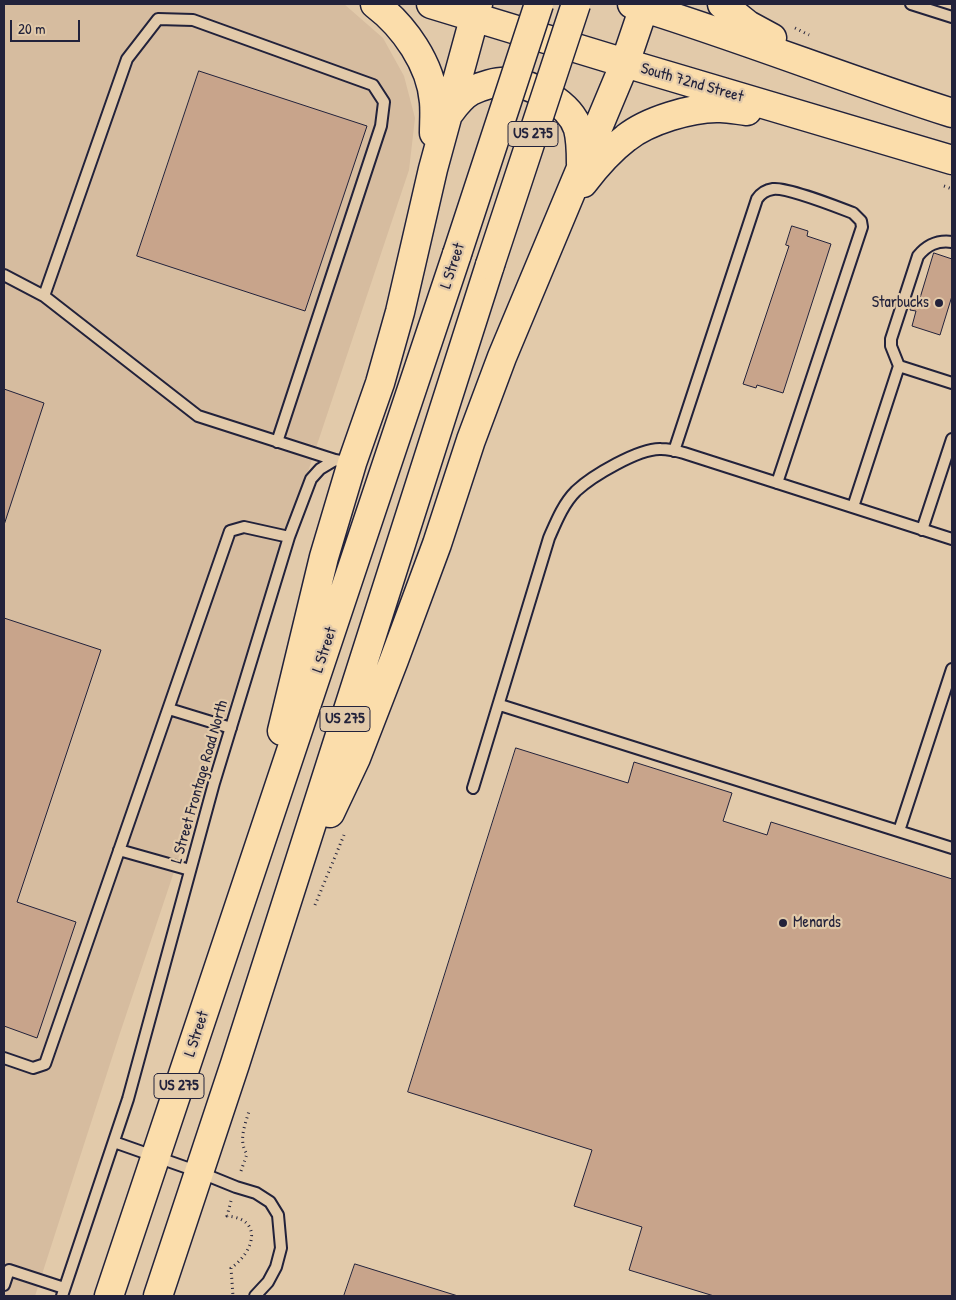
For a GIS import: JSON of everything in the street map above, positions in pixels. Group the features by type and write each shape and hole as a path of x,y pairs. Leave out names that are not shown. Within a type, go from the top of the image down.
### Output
{"main road":[{"path":"375,4 388,13 410,40 427,73 434,101 433,169"},
{"name":"South 72nd Street","path":"432,4 475,11 625,63 952,160"},
{"name":"L Street","path":"109,1296 539,4"},
{"name":"US 275","path":"158,1296 286,906 490,265 576,4"},
{"path":"722,4 748,25 849,79"},
{"path":"286,906 356,758 437,544 502,356 625,63 640,5 849,79 952,113"},
{"path":"250,876 297,664 324,557 343,462 380,383 400,312 433,169 475,11"},
{"path":"447,116 459,100 471,91 488,85 506,82 526,86 557,101 568,113 577,128 581,168"},
{"path":"562,212 598,162 627,137 657,121 672,116 688,111 720,108 835,125"}],"lane":[{"path":"911,4 952,17"},
{"path":"44,296 127,59 158,20 193,20 373,84 384,102 381,126 277,442"},
{"path":"674,451 757,199 760,194 768,190 781,189 853,213 861,221 862,227 777,483"},
{"path":"853,507 898,366 891,346 892,339 918,256 924,248 931,244 952,242"},
{"path":"4,275 44,296 198,416 343,462"},
{"path":"898,366 952,383"},
{"path":"922,530 952,439"},
{"path":"473,788 500,705 549,538 560,512 576,492 597,476 636,454 660,448 674,451 952,540"},
{"name":"L Street Frontage Road North","path":"63,1292 128,1099 190,870 288,537 311,479 320,469 343,462"},
{"path":"4,1058 34,1068 45,1064 230,531 244,527 288,537"},
{"path":"899,831 952,669"},
{"path":"500,705 952,848"},
{"path":"169,708 231,728"},
{"path":"119,850 190,870"},
{"path":"114,1142 256,1193 270,1202 278,1214 281,1248 268,1282 255,1296"},
{"path":"4,1285 6,1270 63,1292"}],"path":[{"path":"936,183 952,190"},
{"path":"313,910 347,829"},
{"path":"233,1296 231,1268 242,1261 248,1251 251,1242 251,1232 247,1223 238,1217 227,1216 247,1154 243,1148 242,1139 251,1102"}],"shaded area":[{"path":"4,4 344,4 383,38 404,76 415,118 409,170 120,1033 35,1296 4,1296"}],"building":[{"path":"199,71 367,126 305,311 137,256"},
{"path":"792,226 808,231 807,236 831,244 783,393 757,385 756,388 743,384 789,246 786,245"},
{"path":"934,253 952,259 952,296 940,335 912,326 916,311 910,310 913,299 919,300"},
{"path":"4,389 44,403 4,525"},
{"path":"4,618 101,650 17,902 76,922 37,1038 4,1026"},
{"path":"516,748 628,783 634,762 732,793 723,821 767,835 771,822 952,879 952,1296 714,1296 629,1270 642,1227 574,1206 592,1150 408,1092"},
{"path":"355,1264 458,1296 344,1296"}],"place":[{"name":"Starbucks","path":"939,303"},
{"name":"Menards","path":"783,923"}]}
